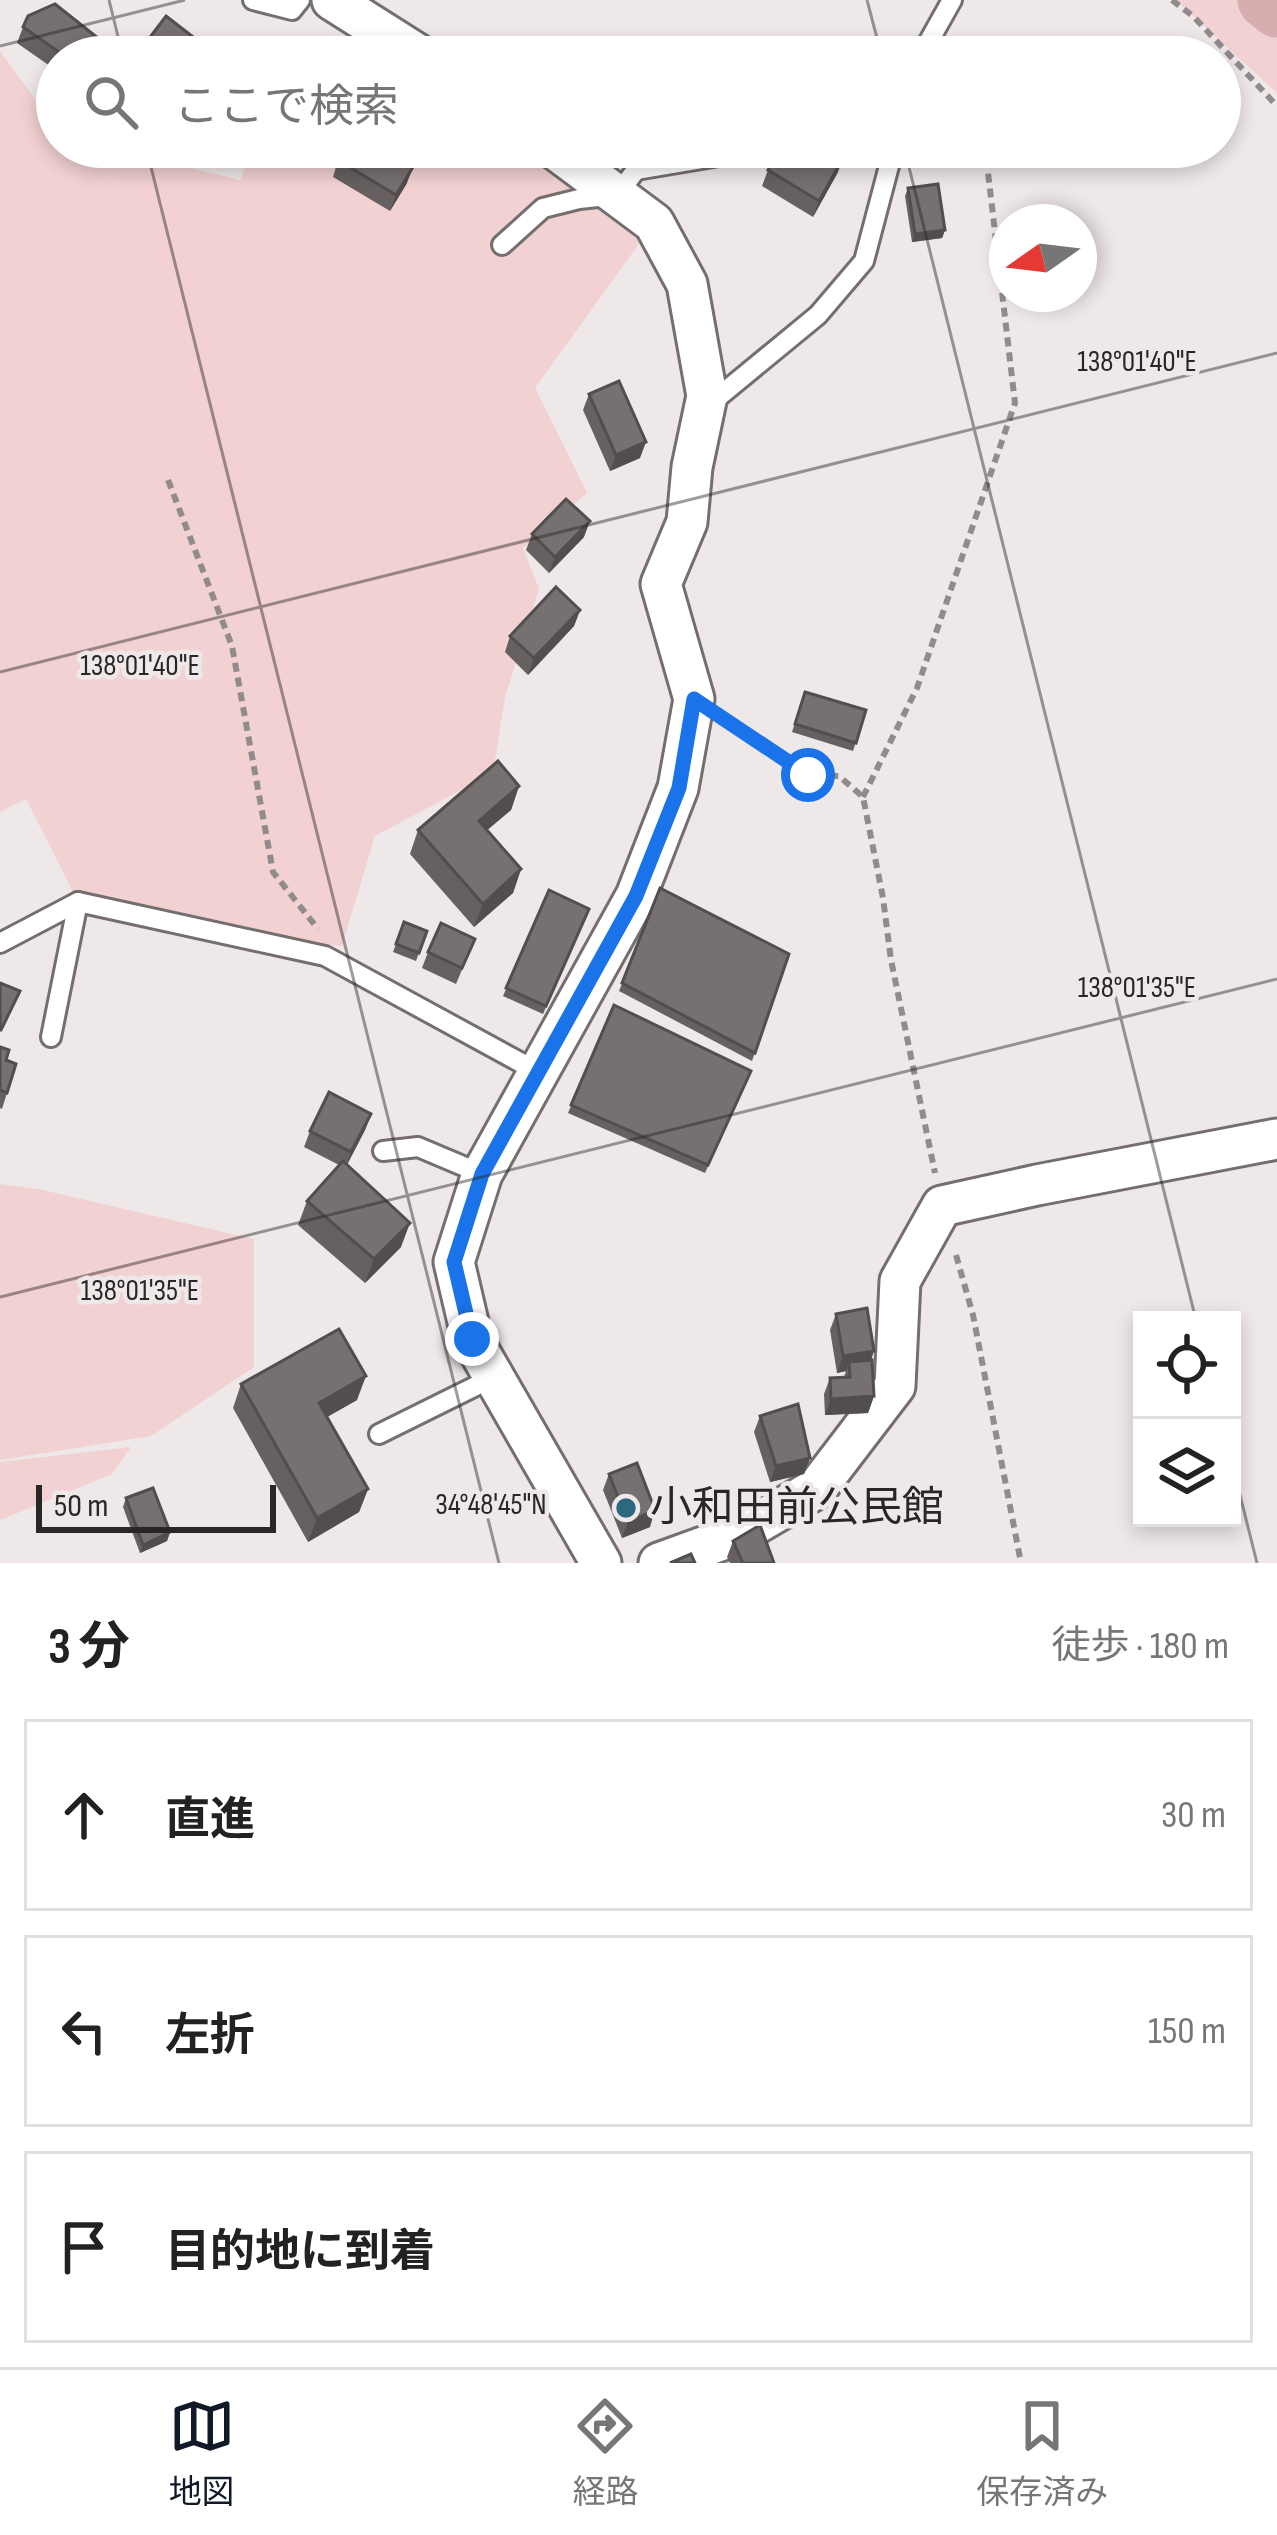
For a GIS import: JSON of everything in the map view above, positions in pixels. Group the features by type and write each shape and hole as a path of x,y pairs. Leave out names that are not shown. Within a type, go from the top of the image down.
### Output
{"street":[{"path":"332,0 389,36"},
{"path":"580,168 654,224 687,284 707,396 692,467 687,522 661,584 694,699 679,788 636,896 482,1174 454,1262 472,1339 601,1563"},
{"path":"659,1563 739,1534 817,1488 895,1386 900,1281 942,1206 1277,1139"}],"lane":[{"path":"253,0 292,10 300,0"},
{"path":"932,36 952,0"},
{"path":"502,244 543,208 617,195 636,170 648,168"},
{"path":"703,410 818,315 864,261 888,168"},
{"path":"51,1037 78,902"},
{"path":"0,943 78,902 325,956 538,1072"},
{"path":"383,1151 418,1147 482,1174"},
{"path":"379,1434 494,1377"}],"path":[{"path":"1172,0 1212,36"},
{"path":"1241,67 1277,106"},
{"path":"987,168 1015,403 917,688 863,797 891,960 942,1206 973,1315 1021,1563"},
{"path":"167,480 232,646 273,872 350,970"},
{"path":"694,699 808,775 838,776 863,797"}],"shaded area":[{"path":"1176,0 1277,0 1277,93 1241,60 1241,36 1215,36"},
{"path":"0,51 36,100 36,168 191,168 240,180 245,168 580,168 654,223 535,388 587,493 523,548 539,589 505,697 493,773 375,836 342,946 171,931 78,902 26,799 0,812"},
{"path":"0,1184 254,1239 254,1367 151,1436 0,1460"},
{"path":"131,1447 112,1474 0,1520 0,1462"}],"building":[{"path":"55,4 95,36 36,36 23,27 28,16"},
{"path":"166,16 192,36 151,36"},
{"path":"351,168 412,168 396,195"},
{"path":"769,168 837,168 819,201"},
{"path":"938,184 945,230 915,234 908,188"},
{"path":"619,381 646,442 616,455 589,394"},
{"path":"566,499 590,521 555,557 532,534"},
{"path":"556,587 580,610 534,658 510,636"},
{"path":"805,692 866,710 856,743 795,724"},
{"path":"498,761 519,786 479,821 521,869 483,904 418,830"},
{"path":"660,888 789,954 755,1053 622,983"},
{"path":"549,890 589,909 546,1006 506,988"},
{"path":"404,922 427,931 419,953 396,944"},
{"path":"441,923 475,939 462,968 428,952"},
{"path":"0,983 20,991 1,1030 0,1030"},
{"path":"614,1005 751,1071 708,1165 571,1105"},
{"path":"0,1047 9,1050 6,1060 16,1064 7,1093 0,1090"},
{"path":"329,1092 371,1114 351,1152 310,1131"},
{"path":"343,1161 410,1223 374,1259 307,1201"},
{"path":"867,1308 874,1351 843,1356 836,1314"},
{"path":"339,1329 366,1376 319,1403 368,1489 317,1518 241,1384"},
{"path":"872,1360 874,1396 831,1399 830,1378 850,1377 849,1362"},
{"path":"798,1404 810,1458 776,1466 760,1416"},
{"path":"637,1463 655,1510 628,1522 609,1474"},
{"path":"153,1488 170,1532 143,1545 126,1498"},
{"path":"760,1525 774,1563 743,1563 733,1541"},
{"path":"691,1554 695,1563 670,1563"}],"waterway":[{"path":"1266,0 1277,9"}],"place":[{"name":"小和田前公民館","path":"626,1508"}],"route":[{"path":"472,1339 454,1262 482,1174 636,896 679,788 694,699 808,775"}]}
